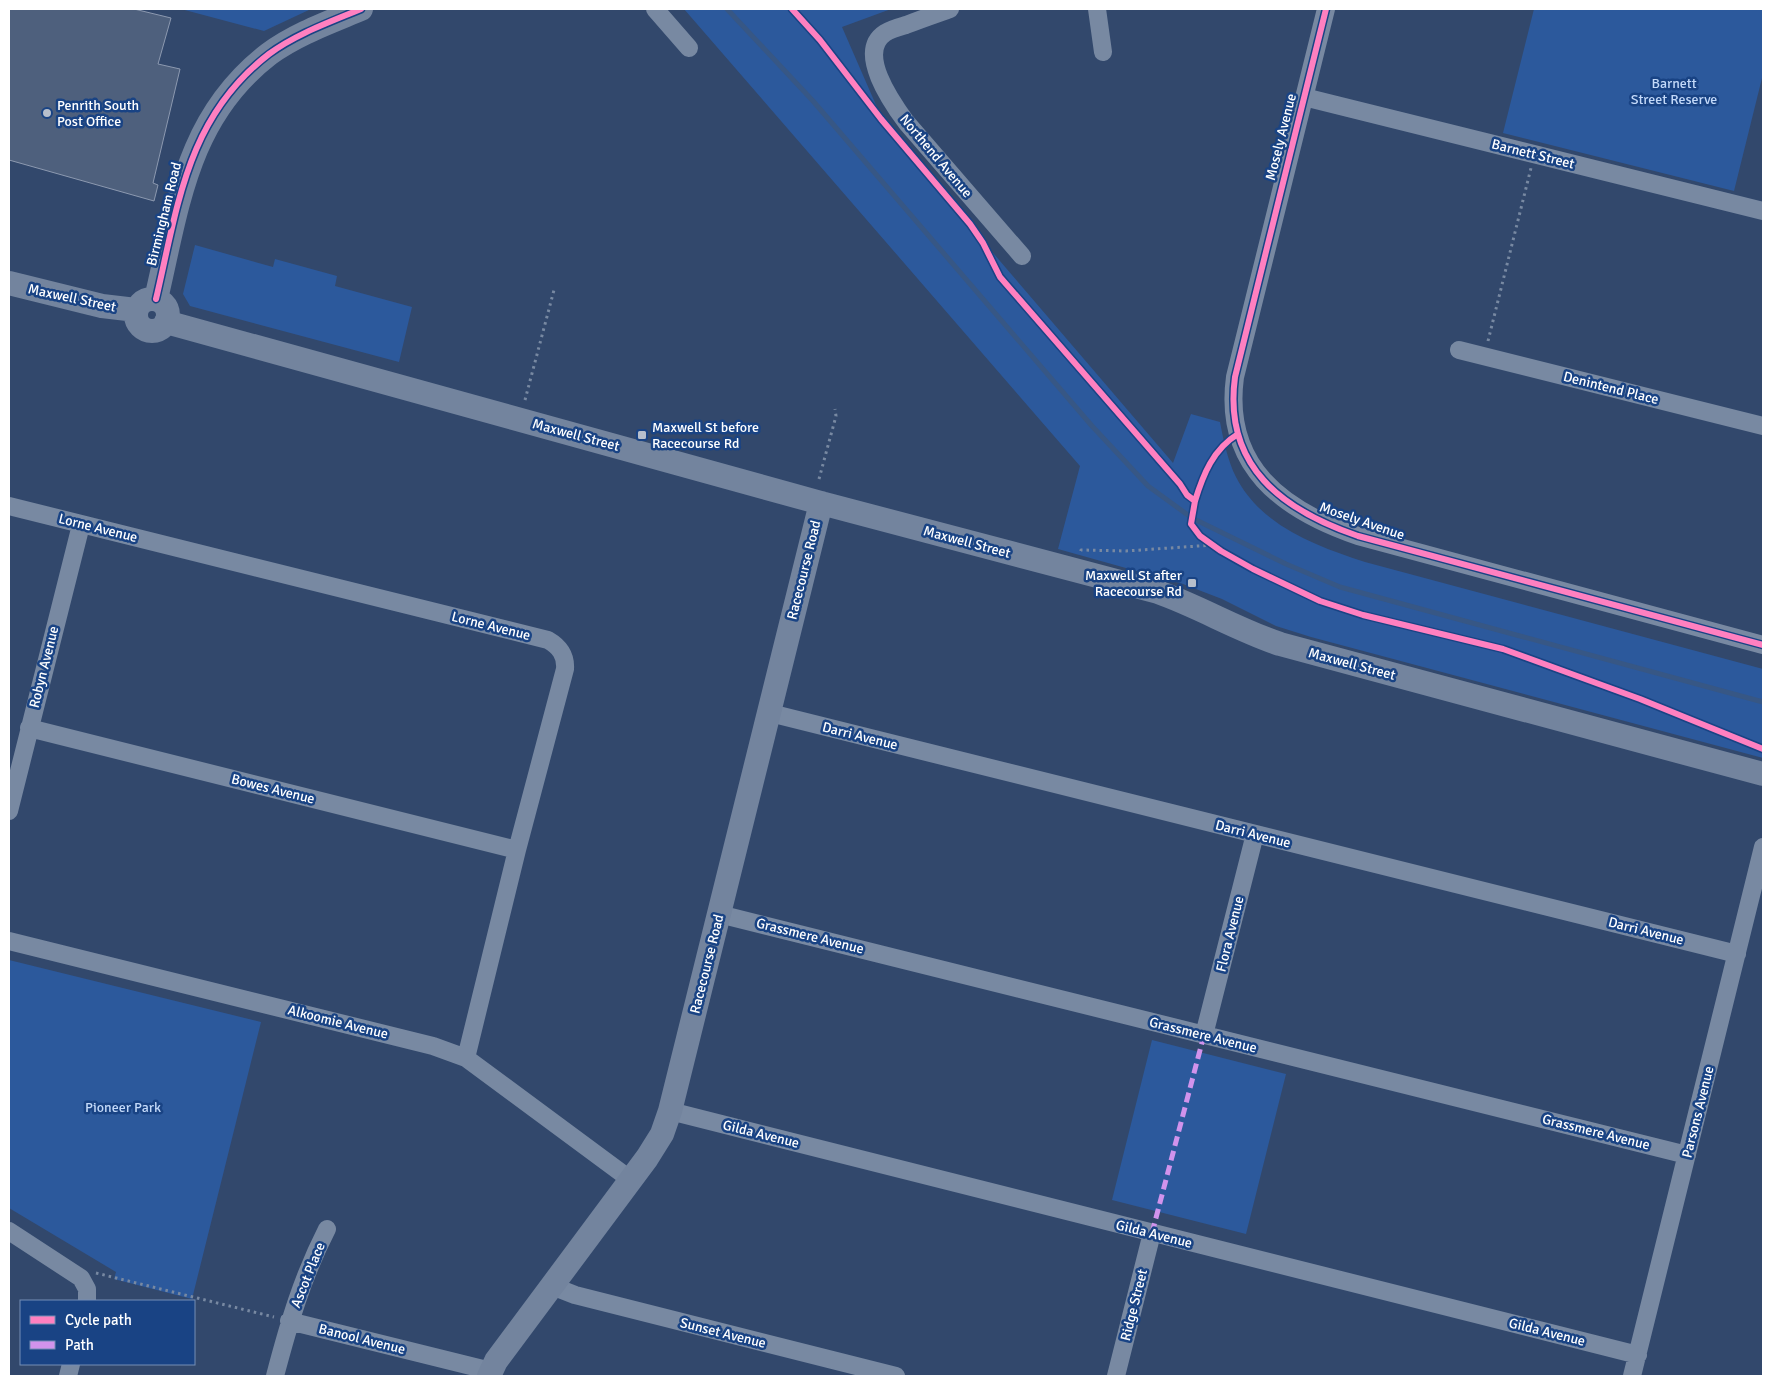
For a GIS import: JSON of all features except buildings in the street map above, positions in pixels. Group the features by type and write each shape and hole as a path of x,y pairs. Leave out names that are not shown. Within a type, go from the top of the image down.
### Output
{"main road":[{"name":"Birmingham Road","path":"146,305 199,139 217,108 239,82 270,53 299,36 361,9"},
{"name":"Maxwell Street","path":"9,283 102,306 146,305 166,308 168,313 166,322 1175,599 1280,644 1763,774"},
{"name":"Racecourse Road","path":"490,1374 655,1146 670,1111 821,503"}],"street":[{"path":"655,9 689,48"},
{"name":"Northend Avenue","path":"950,9 887,32 880,37 875,45 873,52 874,62 898,111 914,132 1022,256"},
{"path":"1097,9 1104,52"},
{"name":"Mosely Avenue","path":"1326,9 1234,388 1234,408 1238,434 1252,463 1269,488 1309,516 1358,536 1763,645"},
{"name":"Barnett Street","path":"1304,97 1763,211"},
{"name":"Denintend Place","path":"1459,350 1763,426"},
{"name":"Lorne Avenue","path":"9,506 548,640 564,656 565,669 517,850 466,1058"},
{"name":"Robyn Avenue","path":"9,810 81,524"},
{"name":"Darri Avenue","path":"770,713 1737,954"},
{"name":"Bowes Avenue","path":"29,728 517,850"},
{"name":"Flora Avenue","path":"1204,1035 1255,834"},
{"name":"Parsons Avenue","path":"1632,1376 1763,847"},
{"name":"Grassmere Avenue","path":"720,914 1687,1155"},
{"name":"Alkoomie Avenue","path":"9,941 432,1046 466,1058 631,1180"},
{"name":"Gilda Avenue","path":"670,1111 1638,1355"},
{"name":"Ascot Place","path":"290,1321 310,1262 327,1229"},
{"path":"9,1231 75,1272 85,1284 87,1300"},
{"name":"Ridge Street","path":"1116,1376 1152,1233"},
{"name":"Sunset Avenue","path":"552,1286 575,1295 896,1376"},
{"path":"276,1376 290,1321"},
{"name":"Banool Avenue","path":"290,1321 490,1374"}],"path":[{"path":"1484,357 1534,154"},
{"path":"525,400 554,290"},
{"path":"819,479 836,416 835,409"},
{"path":"1200,536 1221,551"},
{"path":"1075,571 1081,550 1126,551 1213,545"},
{"path":"75,1272 88,1271 290,1321"}],"green space":[{"path":"181,9 311,9 264,31"},
{"path":"684,9 891,9 842,27 886,128 1173,463 1191,414 1220,422 1231,464 1236,477 1247,494 1260,509 1275,521 1309,541 1365,562 1763,669 1763,758 1311,637 1276,626 1222,599 1183,584 1058,549 1080,466"},
{"name":"Barnett Street Reserve","path":"1534,9 1763,9 1763,74 1734,191 1503,133"},
{"path":"195,245 273,267 275,259 337,276 335,286 412,307 399,362 190,306 183,294"},
{"name":"Pioneer Park","path":"9,960 261,1022 192,1299 114,1279 116,1272 9,1208"},
{"path":"1152,1040 1286,1074 1246,1234 1112,1200"}],"waterway":[{"path":"727,9 813,101 1092,426 1148,486 1192,518 1286,564 1340,587 1763,702"}],"marked path":[{"path":"1152,1233 1204,1035"}],"cycle path":[{"path":"156,299 171,230 190,165 203,134 220,106 242,79 279,47 302,34 361,9"},
{"path":"792,9 820,40 881,119 970,224 983,243 1000,277 1180,484 1187,495 1195,501 1191,524 1200,536 1221,551 1253,569 1320,601 1363,615 1503,649 1640,699 1763,749"},
{"path":"1326,9 1235,377 1234,408 1238,436 1249,460 1264,480 1283,498 1305,513 1358,536 1763,645"},
{"path":"1195,501 1210,463 1222,447 1238,434"}],"place":[{"name":"Penrith South Post Office","path":"47,113"},
{"name":"Maxwell St before Racecourse Rd","path":"642,435"},
{"name":"Maxwell St after Racecourse Rd","path":"1192,583"}]}
